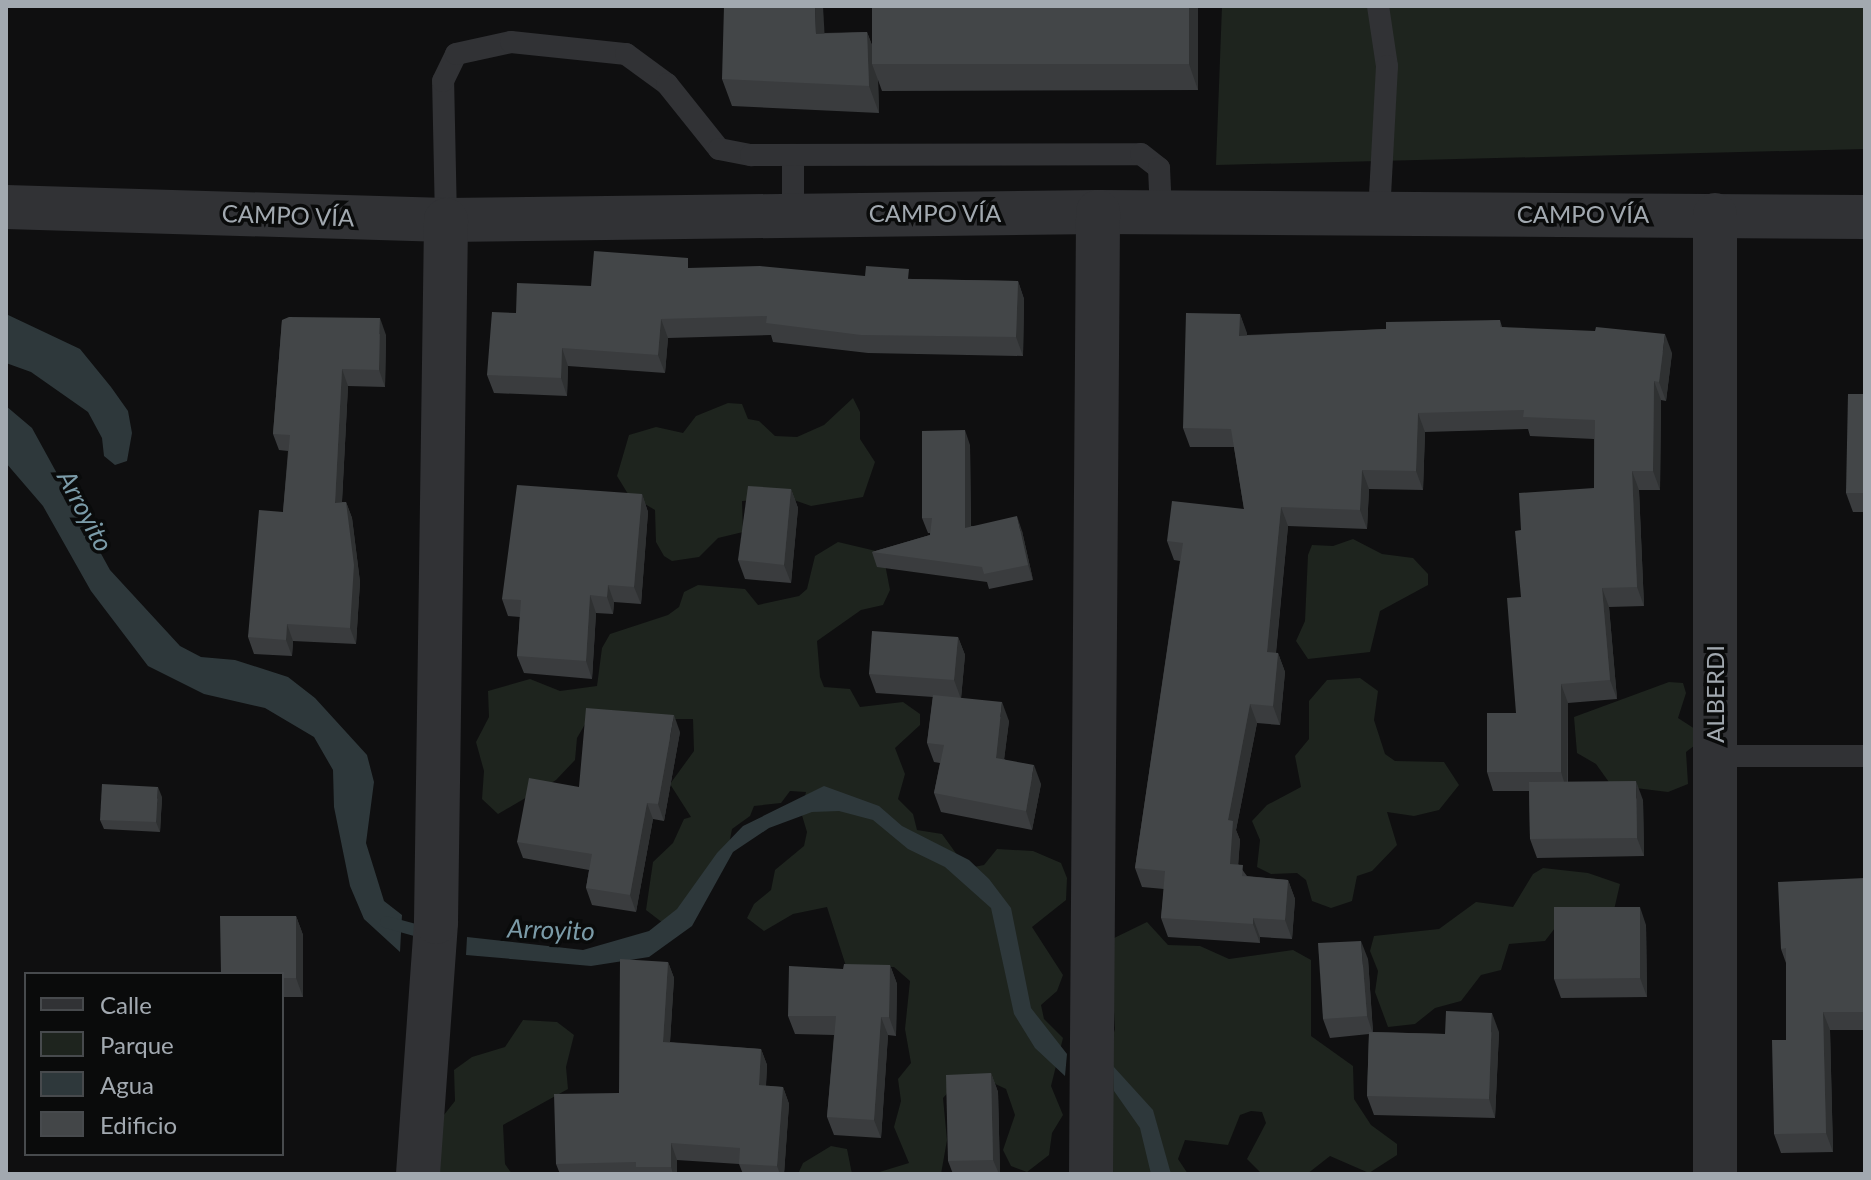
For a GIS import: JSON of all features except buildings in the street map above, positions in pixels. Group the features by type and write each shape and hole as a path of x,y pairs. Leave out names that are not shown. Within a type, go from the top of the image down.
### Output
{"street":[{"name":"CAMPO VÍA","path":"6,207 446,220 1098,212 1865,217"},
{"path":"1091,1174 1098,212"},
{"name":"ALBERDI","path":"1715,215 1715,1174"},
{"path":"418,1174 436,922 446,220"}],"lane":[{"path":"1378,6 1387,66 1379,213"},
{"path":"446,220 443,81 456,54 511,42 626,54 667,84 719,149 793,155 1141,154 1159,168 1161,212"},
{"path":"793,155 793,214"},
{"path":"1715,756 1865,756"}],"green space":[{"path":"1222,6 1865,6 1865,149 1216,165"},
{"path":"853,398 860,412 860,439 875,462 863,497 811,506 791,499 742,501 743,532 718,538 699,557 672,561 664,556 656,542 655,510 628,494 617,476 629,435 656,427 683,433 696,416 728,403 742,404 748,419 759,421 775,436 797,437 824,425"},
{"path":"1353,539 1382,554 1413,558 1428,574 1428,585 1380,611 1370,652 1308,659 1296,641 1305,621 1308,555 1312,545 1333,546"},
{"path":"838,542 876,551 885,564 890,590 883,605 861,610 817,641 820,677 824,687 850,689 860,707 903,702 920,714 920,725 895,748 905,774 898,799 913,814 917,830 942,834 963,863 974,867 984,865 997,849 1033,851 1061,863 1067,878 1066,900 1032,927 1063,975 1057,991 1041,1005 1044,1019 1063,1038 1051,1086 1063,1115 1052,1133 1049,1155 1027,1172 1011,1166 1003,1150 1015,1115 1006,1089 987,1080 954,1086 943,1098 947,1140 941,1174 873,1174 909,1163 894,1127 901,1101 898,1079 911,1063 905,1029 910,981 894,967 846,966 827,907 793,914 764,931 747,918 754,904 771,890 775,870 804,846 807,832 801,812 806,792 790,791 781,803 754,806 750,816 732,829 728,850 702,893 663,923 646,910 653,862 673,843 684,819 691,817 670,784 694,751 693,719 588,719 577,738 575,760 556,780 498,814 482,799 484,771 476,742 489,717 488,691 530,679 560,691 597,686 602,648 610,634 668,615 679,607 684,592 698,585 745,589 758,605 799,596 807,589 815,556"},
{"path":"1360,678 1378,691 1374,720 1385,754 1395,761 1444,762 1459,785 1439,810 1414,816 1387,812 1397,845 1372,871 1357,876 1352,901 1331,908 1312,901 1306,880 1297,873 1271,874 1257,867 1260,840 1252,821 1267,805 1301,787 1295,756 1309,739 1309,701 1327,680"},
{"path":"1669,682 1683,683 1686,693 1678,718 1695,729 1699,742 1686,752 1688,784 1668,792 1611,785 1596,764 1577,753 1574,717"},
{"path":"1543,868 1588,873 1620,884 1614,910 1558,924 1545,941 1509,944 1501,970 1481,975 1461,1001 1435,1008 1415,1024 1388,1027 1375,992 1378,971 1370,951 1374,936 1439,929 1476,902 1513,907 1533,874"},
{"path":"1147,922 1168,945 1200,946 1229,959 1293,950 1311,960 1311,1036 1353,1066 1354,1099 1371,1125 1397,1144 1397,1155 1369,1173 1330,1156 1307,1174 1262,1174 1247,1159 1266,1123 1262,1112 1251,1111 1240,1115 1228,1145 1185,1140 1178,1159 1188,1174 1100,1174 1105,1060 1115,1029 1110,940"},
{"path":"523,1020 557,1022 574,1035 566,1067 568,1089 503,1125 505,1164 512,1174 427,1174 428,1135 455,1101 454,1070 472,1057 505,1047"},
{"path":"831,1146 847,1149 852,1174 798,1174 803,1163"}],"water":[{"path":"6,314 80,349 128,411 132,433 127,461 115,465 104,456 102,438 88,412 31,372 6,363"},
{"path":"6,406 32,428 110,570 180,646 201,657 235,660 288,677 315,698 367,755 374,782 366,843 384,901 402,915 400,952 364,919 350,886 334,807 333,770 314,737 265,708 204,694 148,666 91,591 43,506 6,463"},
{"path":"824,786 879,806 902,826 969,860 989,879 1011,908 1031,1008 1067,1054 1065,1076 1035,1048 1014,1014 991,908 945,867 908,849 873,820 839,811 812,812 769,828 733,852 692,926 649,957 591,966 466,955 467,937 583,950 649,931 677,909 717,853 743,826"},
{"path":"1113,1066 1153,1110 1171,1174 1151,1174 1140,1128 1114,1091"}],"waterway":[{"name":"Arroyito","path":"386,922 426,933"}]}
